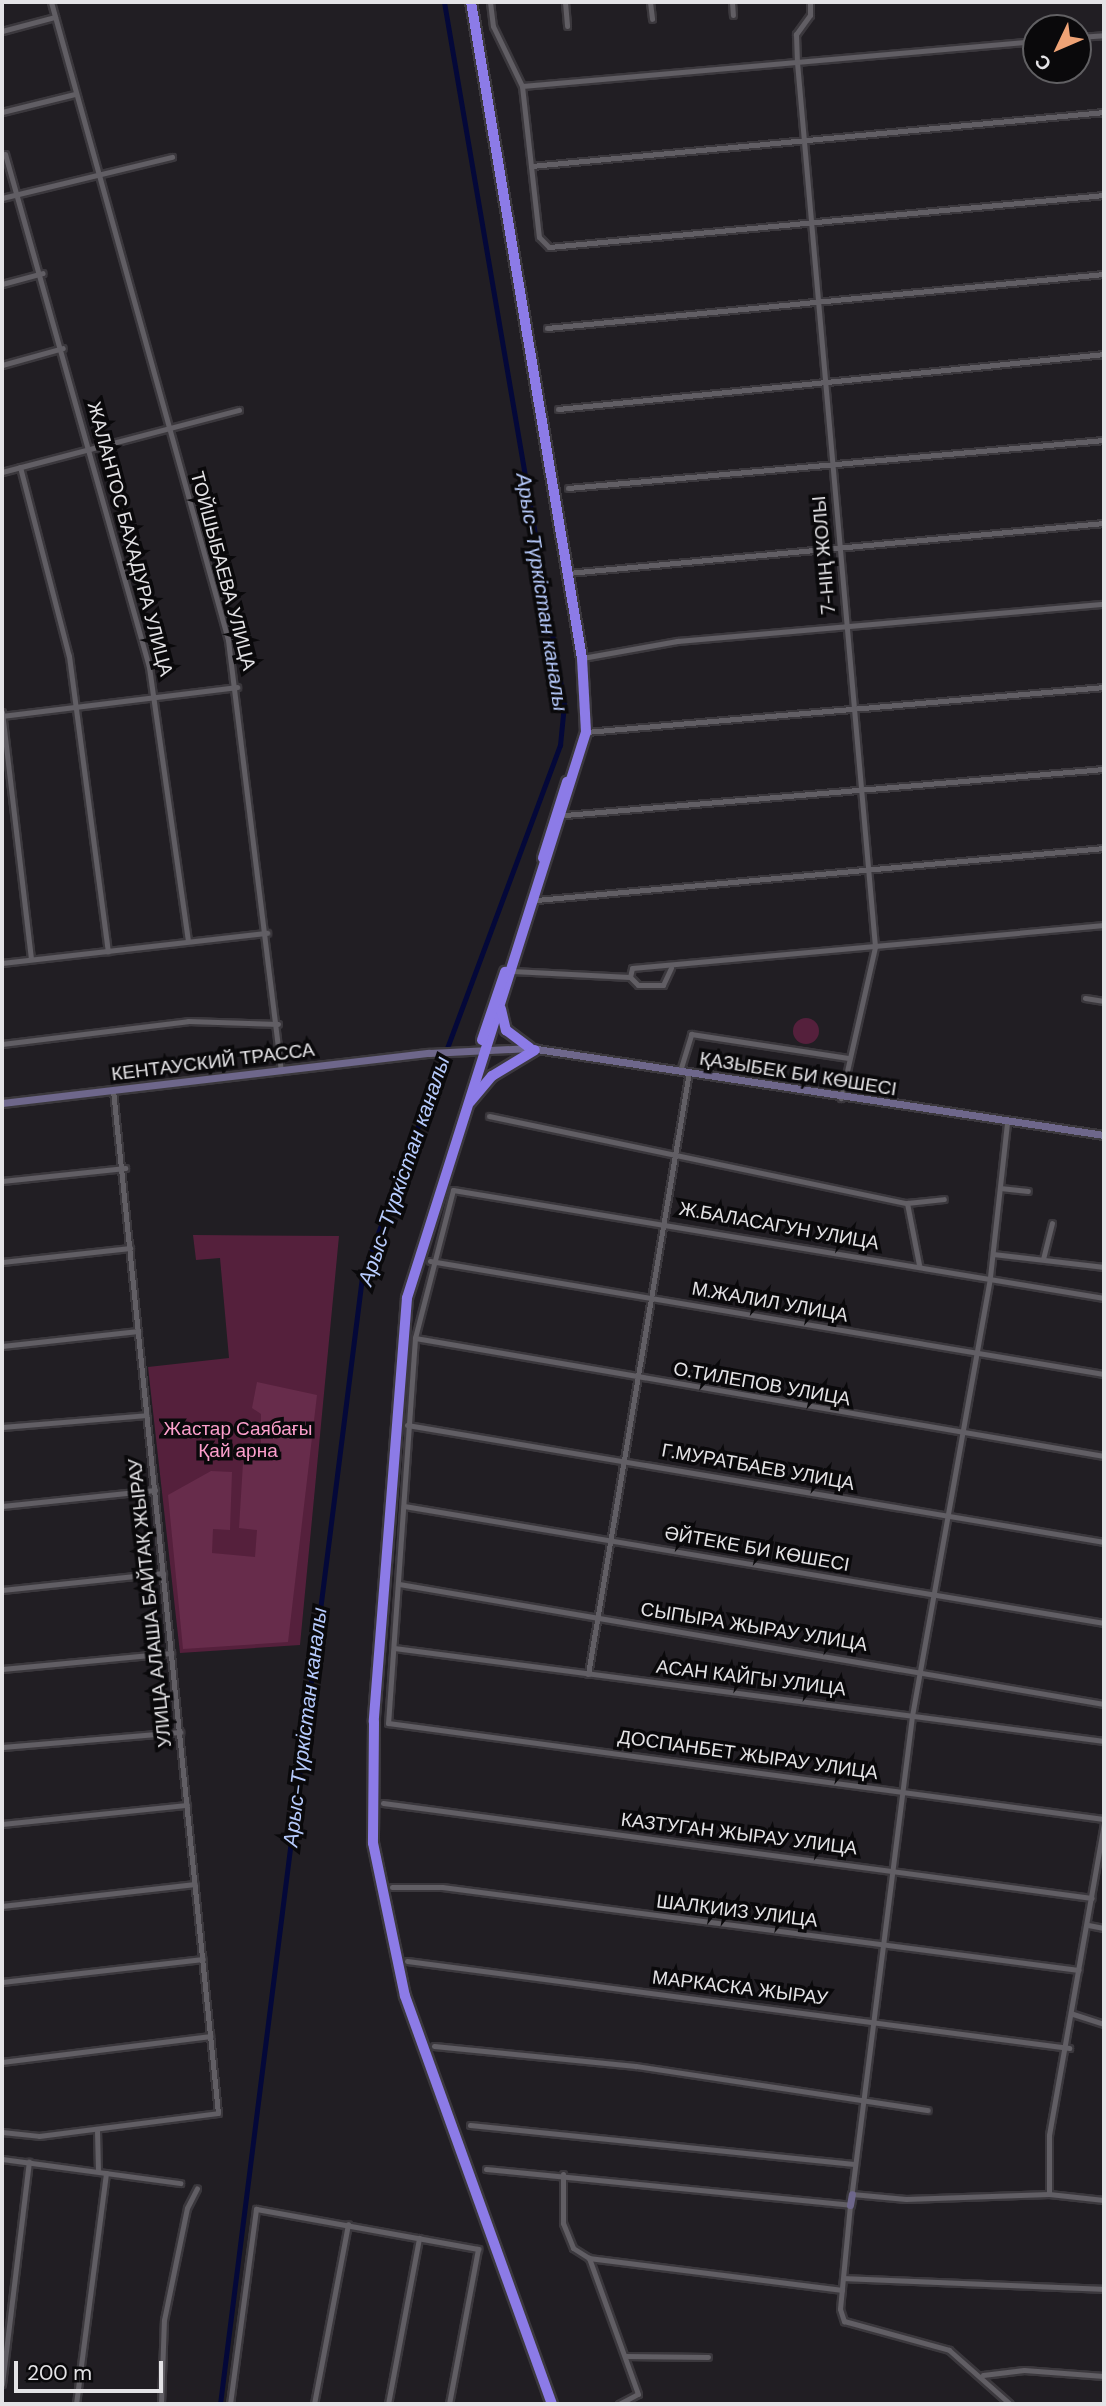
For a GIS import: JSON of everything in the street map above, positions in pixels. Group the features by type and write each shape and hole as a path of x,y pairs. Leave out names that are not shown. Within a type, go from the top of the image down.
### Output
{"highway":[{"path":"465,2 580,701 572,764 482,1048 410,1256 396,1329 368,1722 366,1843 378,1921 399,1998 546,2404"},
{"path":"471,2 582,658 586,732 565,815 501,1009 482,1048 467,1105 416,1258 402,1330 374,1722 373,1843 405,1996 552,2404"},
{"path":"467,1105 492,1076 533,1049 506,1030 501,1009"}],"main road":[{"name":"ҚАЗЫБЕК БИ КӨШЕСІ","path":"458,1050 533,1049 1007,1124 1104,1135"},
{"name":"КЕНТАУСКИЙ ТРАССА","path":"2,1104 458,1050"},
{"path":"850,2205 852,2194"}],"street":[{"name":"ТОЙШЫБАЕВА УЛИЦА","path":"51,2 169,427 237,687 278,1024 281,1069"},
{"path":"490,2 493,26 522,86 539,237 549,247 813,220 1104,195"},
{"path":"565,2 567,26"},
{"path":"650,2 652,19"},
{"path":"732,2 733,15"},
{"name":"7-НІҢ ЖОЛЫ","path":"810,2 810,10 796,34 797,62 875,947 841,1098"},
{"path":"2,31 55,18"},
{"path":"522,86 1022,42"},
{"path":"2,112 75,94"},
{"path":"531,166 1104,112"},
{"name":"ЖАЛАНТОС БАХАДУРА УЛИЦА","path":"5,154 43,273 91,447 154,695 188,940"},
{"path":"2,198 172,157"},
{"path":"2,284 43,273"},
{"path":"547,328 1104,274"},
{"path":"2,365 63,348"},
{"path":"558,409 1104,354"},
{"path":"2,472 239,410"},
{"path":"568,488 1104,440"},
{"path":"20,467 78,704 108,951"},
{"path":"568,573 1104,523"},
{"path":"582,658 677,641 1104,604"},
{"path":"31,958 2,715 237,687"},
{"path":"586,732 1104,687"},
{"path":"565,815 861,792 1104,769"},
{"path":"536,900 1104,848"},
{"path":"630,977 632,968 671,968 1104,925"},
{"path":"2,962 267,933"},
{"path":"512,971 630,977 638,985 663,985 671,968"},
{"path":"1085,998 1104,1001"},
{"path":"2,1044 188,1021 278,1024"},
{"path":"680,1071 691,1034 848,1058"},
{"path":"588,1674 634,1377 689,1072"},
{"name":"УЛИЦА АЛАША БАЙТАҚ ЖЫРАУ","path":"97,2130 218,2113 138,1331 125,1168 113,1090"},
{"path":"489,1115 907,1203 944,1199"},
{"path":"1007,1124 990,1278 950,1516 912,1716 852,2194 906,2199 1049,2194 1104,2200"},
{"path":"2,1181 125,1168"},
{"path":"1000,1188 1028,1191"},
{"name":"Ж.БАЛАСАГУН УЛИЦА","path":"430,1261 450,1194 482,1192 1104,1298"},
{"path":"907,1203 919,1265"},
{"path":"1043,1259 1052,1223"},
{"path":"2,1262 130,1248"},
{"path":"993,1254 1104,1267"},
{"path":"394,1648 407,1425 415,1338 430,1261"},
{"name":"М.ЖАЛИЛ УЛИЦА","path":"430,1261 1104,1374"},
{"path":"2,1346 138,1331"},
{"name":"О.ТИЛЕПОВ УЛИЦА","path":"415,1338 1104,1456"},
{"path":"2,1427 147,1415"},
{"name":"Г.МУРАТБАЕВ УЛИЦА","path":"407,1425 1104,1542"},
{"path":"2,1506 155,1490"},
{"name":"ӘЙТЕКЕ БИ КӨШЕСІ","path":"404,1506 1104,1623"},
{"path":"2,1590 163,1573"},
{"name":"СЫПЫРА ЖЫРАУ УЛИЦА","path":"398,1584 919,1670 1104,1704"},
{"name":"АСАН КАЙГЫ УЛИЦА","path":"394,1648 1104,1741"},
{"name":"ДОСПАНБЕТ ЖЫРАУ УЛИЦА","path":"394,1648 388,1723 1104,1821"},
{"path":"2,1669 171,1653"},
{"path":"2,1747 180,1732"},
{"name":"КАЗТУГАН ЖЫРАУ УЛИЦА","path":"383,1803 1092,1898"},
{"path":"2,1824 187,1805"},
{"path":"1049,2194 1049,2136 1069,2048 1104,1821"},
{"path":"2,1906 195,1884"},
{"name":"ШАЛКИИЗ УЛИЦА","path":"392,1887 442,1887 1079,1970"},
{"path":"1088,1925 1104,1928"},
{"path":"2,1982 203,1959"},
{"name":"МАРКАСКА ЖЫРАУ","path":"407,1961 1069,2048"},
{"path":"1073,2014 1104,2024"},
{"path":"2,2062 210,2036"},
{"path":"434,2046 862,2098 928,2110"},
{"path":"470,2125 854,2164"},
{"path":"2,2132 97,2130 98,2171"},
{"path":"2,2158 180,2183"},
{"path":"2,2384 29,2162"},
{"path":"486,2169 563,2174 850,2205 842,2290 845,2321 918,2337 983,2375 1010,2404"},
{"path":"76,2404 107,2173"},
{"path":"563,2174 563,2223 573,2248 589,2258 842,2290"},
{"path":"161,2404 164,2320 187,2208 197,2188"},
{"path":"230,2404 256,2209 478,2249 450,2404"},
{"path":"314,2404 348,2224"},
{"path":"388,2404 419,2238"},
{"path":"589,2258 638,2394 619,2404"},
{"path":"844,2277 1104,2289"},
{"path":"625,2356 708,2357"},
{"path":"983,2375 1024,2370 1104,2375"}],"green space":[{"path":"806,1018 815,1022 819,1031 815,1040 806,1044 797,1040 793,1031 797,1022"},
{"name":"Жастар Саябағы Қай арна","path":"193,1235 339,1236 300,1645 180,1653 148,1367 229,1358 220,1258 196,1260"}],"shaded area":[{"path":"257,1382 317,1395 288,1642 183,1649 168,1495 211,1471 232,1472 230,1530 213,1529 212,1553 255,1557 257,1530 239,1528 243,1463 261,1453 261,1414 252,1408"}],"waterway":[{"name":"Арыс-Түркістан каналы","path":"220,2404 362,1276 560,745 564,704 444,2"}]}
